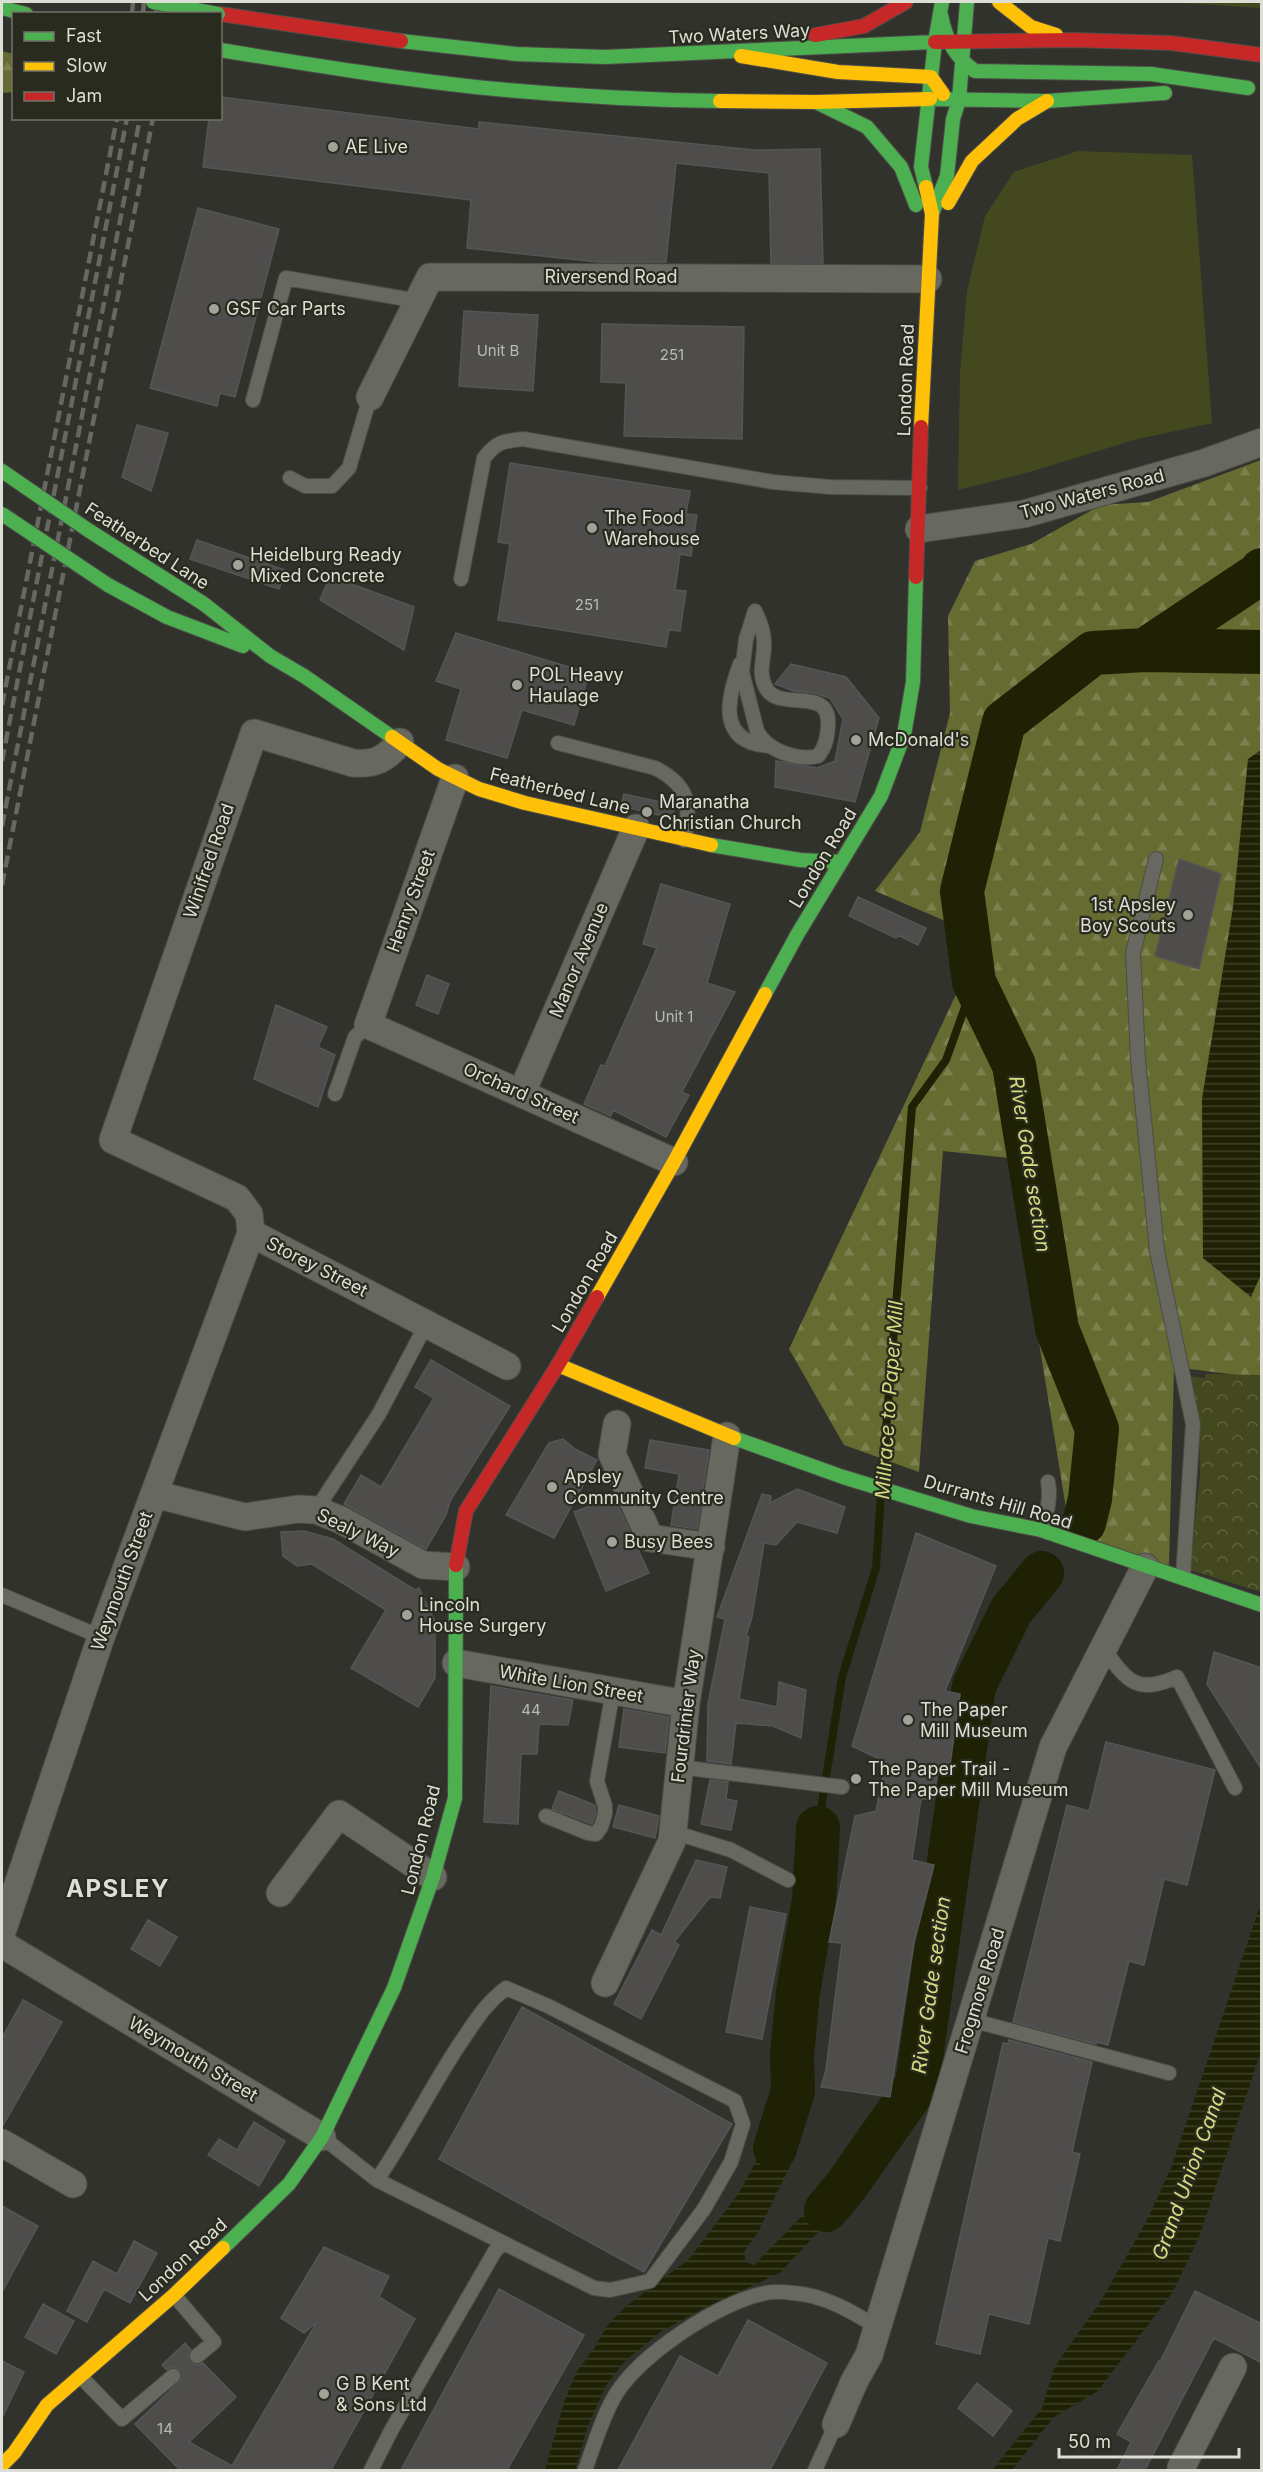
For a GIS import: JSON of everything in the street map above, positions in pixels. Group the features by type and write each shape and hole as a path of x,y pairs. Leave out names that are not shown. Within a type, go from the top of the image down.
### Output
{"main road":[{"name":"Two Waters Way","path":"153,2 208,12"},
{"path":"723,54 806,36 845,32 878,21 906,2"},
{"path":"932,214 947,176 953,99 961,62 967,2"},
{"path":"999,2 1031,27 1074,40"},
{"name":"London Road","path":"2,2465 14,2453 47,2405 174,2295 289,2184 322,2137 394,1988 433,1877 455,1797 456,1567 466,1511 558,1365 674,1162 797,935 881,796 904,735 913,682 932,214 921,167 931,77 940,42 941,7"},
{"path":"2,8 18,12"},
{"name":"Two Waters Way","path":"222,14 450,49 558,56 723,54 964,41 1074,40 1172,43 1262,55"},
{"path":"940,42 961,62 975,71 1151,74 1255,87"},
{"path":"222,50 327,67 496,89 672,100 1047,101 1255,87"},
{"path":"723,54 802,68 870,75 931,77 953,99"},
{"path":"931,236 972,161 1017,119 1047,101"},
{"path":"816,102 867,127 881,143 901,167 908,188 931,236"},
{"name":"Featherbed Lane","path":"2,471 88,530 204,604 270,656"},
{"name":"Featherbed Lane","path":"2,514 108,585 166,617 270,656 304,675 455,778 499,796 684,840 800,860 841,862"},
{"name":"Durrants Hill Road","path":"558,1365 727,1436 843,1477 971,1516 1041,1530 1262,1605"}],"street":[{"name":"Riversend Road","path":"370,397 430,277 928,279"},
{"name":"Two Waters Road","path":"919,529 1024,514 1204,463 1262,442"},
{"name":"Winifred Road","path":"113,1140 254,733 353,763 368,764 385,758 400,742"},
{"name":"Henry Street","path":"368,1025 455,778"},
{"name":"Manor Avenue","path":"522,1092 636,828"},
{"name":"Orchard Street","path":"368,1025 674,1162"},
{"name":"Storey Street","path":"113,1140 237,1198 249,1214 251,1233 507,1366"},
{"name":"Weymouth Street","path":"2,1932 101,1637 251,1233"},
{"path":"617,1424 612,1454 650,1538 711,1547"},
{"name":"Fourdrinier Way","path":"605,1983 672,1841 686,1704 727,1436"},
{"name":"Sealy Way","path":"154,1494 245,1517 298,1509 316,1510 341,1520 423,1565 456,1567"},
{"name":"Frogmore Road","path":"836,2424 854,2382 869,2355 1053,1748 1145,1567"},
{"name":"White Lion Street","path":"456,1663 686,1704"},
{"path":"280,1893 339,1814 433,1877"},
{"name":"Weymouth Street","path":"2,1944 322,2137"},
{"path":"2,2143 73,2184"},
{"path":"1182,2470 1233,2367"}],"lane":[{"path":"253,400 286,278 418,301"},
{"path":"290,478 305,486 332,486 349,468 370,397"},
{"path":"460,579 484,458 493,446 508,441 523,439 773,482 920,488"},
{"path":"743,657 742,672 757,731 770,746 781,752 811,758 818,756 826,743 828,716 826,710 814,702 776,697 770,693 762,678 764,643 762,626 755,611 729,702 732,725 738,736 747,742 770,746"},
{"path":"558,743 655,768 669,775 682,789 688,802 689,818 684,840"},
{"path":"1156,859 1133,953 1138,1059 1157,1251 1193,1424 1183,1577"},
{"path":"334,1094 355,1037 368,1025"},
{"path":"316,1510 379,1414 427,1323"},
{"path":"1041,1530 1050,1494 1048,1482"},
{"path":"2,1596 101,1637"},
{"path":"1104,1649 1129,1681 1144,1686 1158,1686 1177,1677 1235,1788"},
{"path":"546,1816 588,1833 596,1834 602,1827 605,1806 597,1780 613,1691"},
{"path":"679,1767 842,1787"},
{"path":"673,1832 731,1850 788,1880"},
{"path":"322,2137 377,2180 594,2288 610,2290 650,2281 704,2209 730,2162 743,2124 735,2101 548,2006 506,1988 487,2003 437,2079 402,2143 377,2180"},
{"path":"970,2020 1169,2073"},
{"path":"371,2470 403,2409 495,2251 502,2244"},
{"path":"585,2470 616,2394 639,2367 662,2347 721,2310 766,2293 795,2293 838,2304 877,2327"},
{"path":"174,2295 214,2342 197,2356"},
{"path":"80,2376 122,2419 173,2376"},
{"path":"815,2470 836,2424"}],"green space":[{"path":"1165,2 1261,2 1261,8"},
{"path":"2,51 12,54 12,92 2,93"},
{"path":"1078,151 1192,155 1212,423 1134,440 1030,472 958,490 960,373 967,291 985,216 1014,172"},
{"path":"1261,460 1261,1378 1174,1367 1169,1566 1071,1539 1009,1158 943,1151 919,1472 844,1445 789,1349 960,986 950,923 875,891 920,832 950,713 948,616 975,561 1031,544 1101,505 1148,502"},
{"path":"1205,1374 1261,1375 1261,1592 1190,1570 1200,1475 1199,1424 1187,1376 1205,1378"}],"water":[{"path":"1261,750 1262,1272 1251,1297 1203,1258 1202,1099 1233,907 1248,759"},
{"name":"Grand Union Canal","path":"1261,1903 1261,2051 1199,2237 1173,2292 1098,2391 1054,2417 1012,2470 992,2470 1042,2408 1054,2368 1102,2299 1148,2218 1171,2168"},
{"path":"793,2091 803,2111 796,2154 758,2232 744,2252 746,2262 754,2265 804,2214 888,2141 861,2186 780,2273 704,2308 662,2331 625,2361 605,2387 587,2429 575,2470 545,2470 564,2402 576,2373 607,2326 625,2307 689,2259 739,2193"}],"building":[{"path":"222,97 479,129 479,122 754,150 820,149 823,263 771,263 769,173 676,163 666,262 598,262 467,248 471,200 203,167 209,120 222,120"},
{"name":"GSF Car Parts","path":"198,208 279,229 235,397 220,393 217,406 150,388"},
{"path":"464,311 538,315 533,391 459,386"},
{"path":"602,324 744,327 742,439 624,436 626,383 601,382"},
{"path":"137,425 168,433 151,491 122,477"},
{"path":"510,463 690,491 686,514 697,515 691,556 680,554 675,590 686,591 680,631 669,630 666,647 498,620 510,544 498,542"},
{"name":"Heidelburg Ready Mixed Concrete","path":"197,540 285,570 279,589 190,559"},
{"path":"330,576 414,607 404,650 320,600"},
{"name":"POL Heavy Haulage","path":"456,633 589,673 574,725 522,710 507,758 446,740 461,689 436,681"},
{"name":"McDonald's","path":"791,664 846,677 879,718 855,802 775,787 776,761 817,768 835,761 843,719 830,698 814,693 794,691 775,684"},
{"path":"624,794 675,805 672,818 621,806"},
{"name":"1st Apsley Boy Scouts","path":"1179,859 1221,874 1199,969 1155,956"},
{"path":"661,884 730,904 707,983 735,992 682,1092 689,1095 666,1137 613,1110 611,1116 584,1104 601,1065 605,1066 657,948 643,944"},
{"path":"858,897 926,928 918,945 898,935 896,938 849,916"},
{"path":"427,975 449,984 438,1014 416,1005"},
{"path":"276,1005 327,1027 318,1047 335,1055 318,1107 254,1079"},
{"path":"431,1360 510,1406 450,1501 446,1515 426,1549 344,1504 361,1475 381,1487 434,1398 415,1387"},
{"name":"Apsley Community Centre","path":"563,1439 575,1449 597,1460 554,1538 506,1515 549,1443"},
{"path":"650,1440 709,1450 697,1529 671,1525 679,1474 645,1468"},
{"path":"797,1489 845,1507 837,1533 797,1522 776,1545 764,1543 752,1617 746,1636 749,1637 739,1699 777,1707 779,1682 806,1690 801,1738 773,1726 736,1723 731,1764 707,1761 708,1704 725,1619 717,1617 762,1494 771,1496 770,1503"},
{"name":"Busy Bees","path":"614,1497 649,1573 606,1591 574,1512"},
{"name":"Lincoln House Surgery","path":"304,1531 333,1539 415,1590 419,1588 435,1622 435,1678 418,1707 351,1668 386,1610 312,1564 297,1566 283,1556 281,1532"},
{"name":"The Paper Mill Museum","path":"916,1533 996,1566 945,1691 960,1694 949,1772 938,1771 933,1799 921,1799 912,1860 934,1865 914,1943 890,2097 821,2087 826,2070 842,1943 829,1942 855,1816 876,1811 886,1762 852,1746"},
{"path":"1214,1652 1262,1668 1262,1770 1207,1684"},
{"path":"491,1686 573,1700 568,1725 539,1724 537,1754 521,1754 518,1824 484,1822"},
{"path":"624,1709 669,1717 665,1753 619,1747"},
{"path":"1106,1742 1215,1770 1187,1885 1164,1879 1144,1965 1129,1961 1108,2045 1097,2042 1096,2044 1013,2022 1067,1805 1089,1811"},
{"path":"710,1780 728,1782 726,1799 737,1801 731,1830 701,1824"},
{"path":"559,1791 595,1805 596,1813 592,1824 552,1809"},
{"path":"619,1805 659,1816 655,1838 613,1827"},
{"path":"696,1860 727,1867 720,1898 710,1897 674,1942 679,1945 641,2019 614,2004 652,1930 661,1935"},
{"path":"750,1907 786,1914 762,2039 726,2032"},
{"path":"148,1920 177,1937 160,1966 131,1949"},
{"path":"23,2000 62,2022 2,2127 2,2038"},
{"path":"522,2007 732,2124 644,2272 439,2159"},
{"path":"1009,2040 1092,2062 1072,2152 1080,2154 1060,2241 1048,2238 1029,2324 989,2314 980,2354 936,2344 1003,2043 1008,2044"},
{"path":"254,2122 285,2141 259,2186 208,2155 219,2139 237,2150"},
{"path":"2,2206 38,2226 2,2292"},
{"path":"134,2241 157,2253 130,2303 104,2289 87,2322 67,2311 93,2261 117,2274"},
{"name":"G B Kent & Sons Ltd","path":"324,2247 389,2276 379,2297 415,2319 331,2470 180,2470 135,2424 181,2380 179,2370 172,2367 167,2370 162,2365 185,2343 191,2350 188,2357 190,2362 198,2365 203,2363 236,2397 189,2442 232,2466 317,2322 304,2333 281,2318"},
{"path":"499,2289 584,2335 507,2470 401,2470"},
{"path":"1195,2291 1262,2324 1262,2363 1214,2338 1145,2470 1117,2470 1131,2442 1117,2434 1160,2362"},
{"path":"43,2304 74,2321 56,2354 25,2337"},
{"path":"748,2320 827,2363 770,2470 618,2470 680,2356 718,2376"},
{"path":"2,2361 24,2372 2,2418"},
{"path":"977,2383 1012,2411 993,2436 958,2408"}],"waterway":[{"path":"1145,650 1262,570"},
{"name":"River Gade section","path":"1084,1523 1090,1499 1097,1429 1057,1329 1014,1065 974,982 962,891 1004,722 1093,653 1145,650 1262,652"},
{"name":"Millrace to Paper Mill","path":"882,1479 912,1107 946,1060 974,982"},
{"name":"Millrace to Paper Mill","path":"818,1828 842,1677 876,1568 881,1494"},
{"name":"River Gade section","path":"826,2210 846,2186 917,2085 974,1686 1011,1611 1042,1573"},
{"path":"775,2148 793,2091 792,2055 798,1992 814,1900 818,1828"}],"railway":[{"path":"132,12 133,2"},
{"path":"143,12 144,2"},
{"path":"156,12 157,2"},
{"path":"168,12 170,2"},
{"path":"2,705 117,120"},
{"path":"2,761 127,120"},
{"path":"2,826 140,120"},
{"path":"2,885 153,120"}],"traffic: fast":[{"path":"153,2 207,12"},
{"path":"926,187 921,167 935,42 942,2"},
{"path":"932,214 947,176 953,119 959,100 967,2"},
{"path":"2,8 18,12"},
{"path":"941,15 952,47 975,71 1151,74 1248,88"},
{"path":"401,41 516,54 605,57 935,42"},
{"path":"222,50 392,77 496,89 552,94 720,101"},
{"path":"930,99 1047,101 1165,93"},
{"path":"816,102 867,127 901,167 916,205"},
{"path":"2,471 34,493"},
{"path":"34,493 88,530"},
{"path":"2,514 108,585"},
{"path":"88,530 204,604 270,656 304,676 392,737"},
{"path":"765,994 797,935 881,796 904,735 913,682 916,577"},
{"path":"108,585 167,617 243,646"},
{"path":"711,845 800,860 841,862"},
{"path":"734,1438 843,1477 971,1516 1041,1530 1262,1605"},
{"path":"223,2248 289,2184 322,2137 394,1988 433,1877 455,1798 456,1565"}],"traffic: slow":[{"path":"999,2 1031,27 1056,35"},
{"path":"741,56 838,72 931,77 943,94"},
{"path":"720,101 816,102 930,99"},
{"path":"948,203 972,161 1017,119 1047,101"},
{"path":"921,427 932,214 926,187"},
{"path":"392,737 438,769 479,789 525,803 711,845"},
{"path":"597,1297 674,1162 765,994"},
{"path":"558,1365 734,1438"},
{"path":"2,2465 14,2453 47,2405 174,2295 223,2248"}],"traffic: jam":[{"path":"815,35 864,26 906,2"},
{"path":"222,14 401,41"},
{"path":"935,42 1074,40 1171,43 1262,55"},
{"path":"916,577 921,427"},
{"path":"456,1565 466,1511 558,1365 597,1297"}],"place":[{"name":"AE Live","path":"333,147"},
{"name":"GSF Car Parts","path":"214,309"},
{"name":"The Food Warehouse","path":"592,528"},
{"name":"Heidelburg Ready Mixed Concrete","path":"238,565"},
{"name":"POL Heavy Haulage","path":"517,685"},
{"name":"McDonald's","path":"856,740"},
{"name":"Maranatha Christian Church","path":"647,812"},
{"name":"1st Apsley Boy Scouts","path":"1188,915"},
{"name":"Apsley Community Centre","path":"552,1487"},
{"name":"Busy Bees","path":"612,1542"},
{"name":"Lincoln House Surgery","path":"407,1615"},
{"name":"The Paper Mill Museum","path":"908,1720"},
{"name":"The Paper Trail - The Paper Mill Museum","path":"856,1779"},
{"name":"G B Kent & Sons Ltd","path":"324,2394"}],"district":[{"name":"APSLEY","path":"118,1889"}]}
